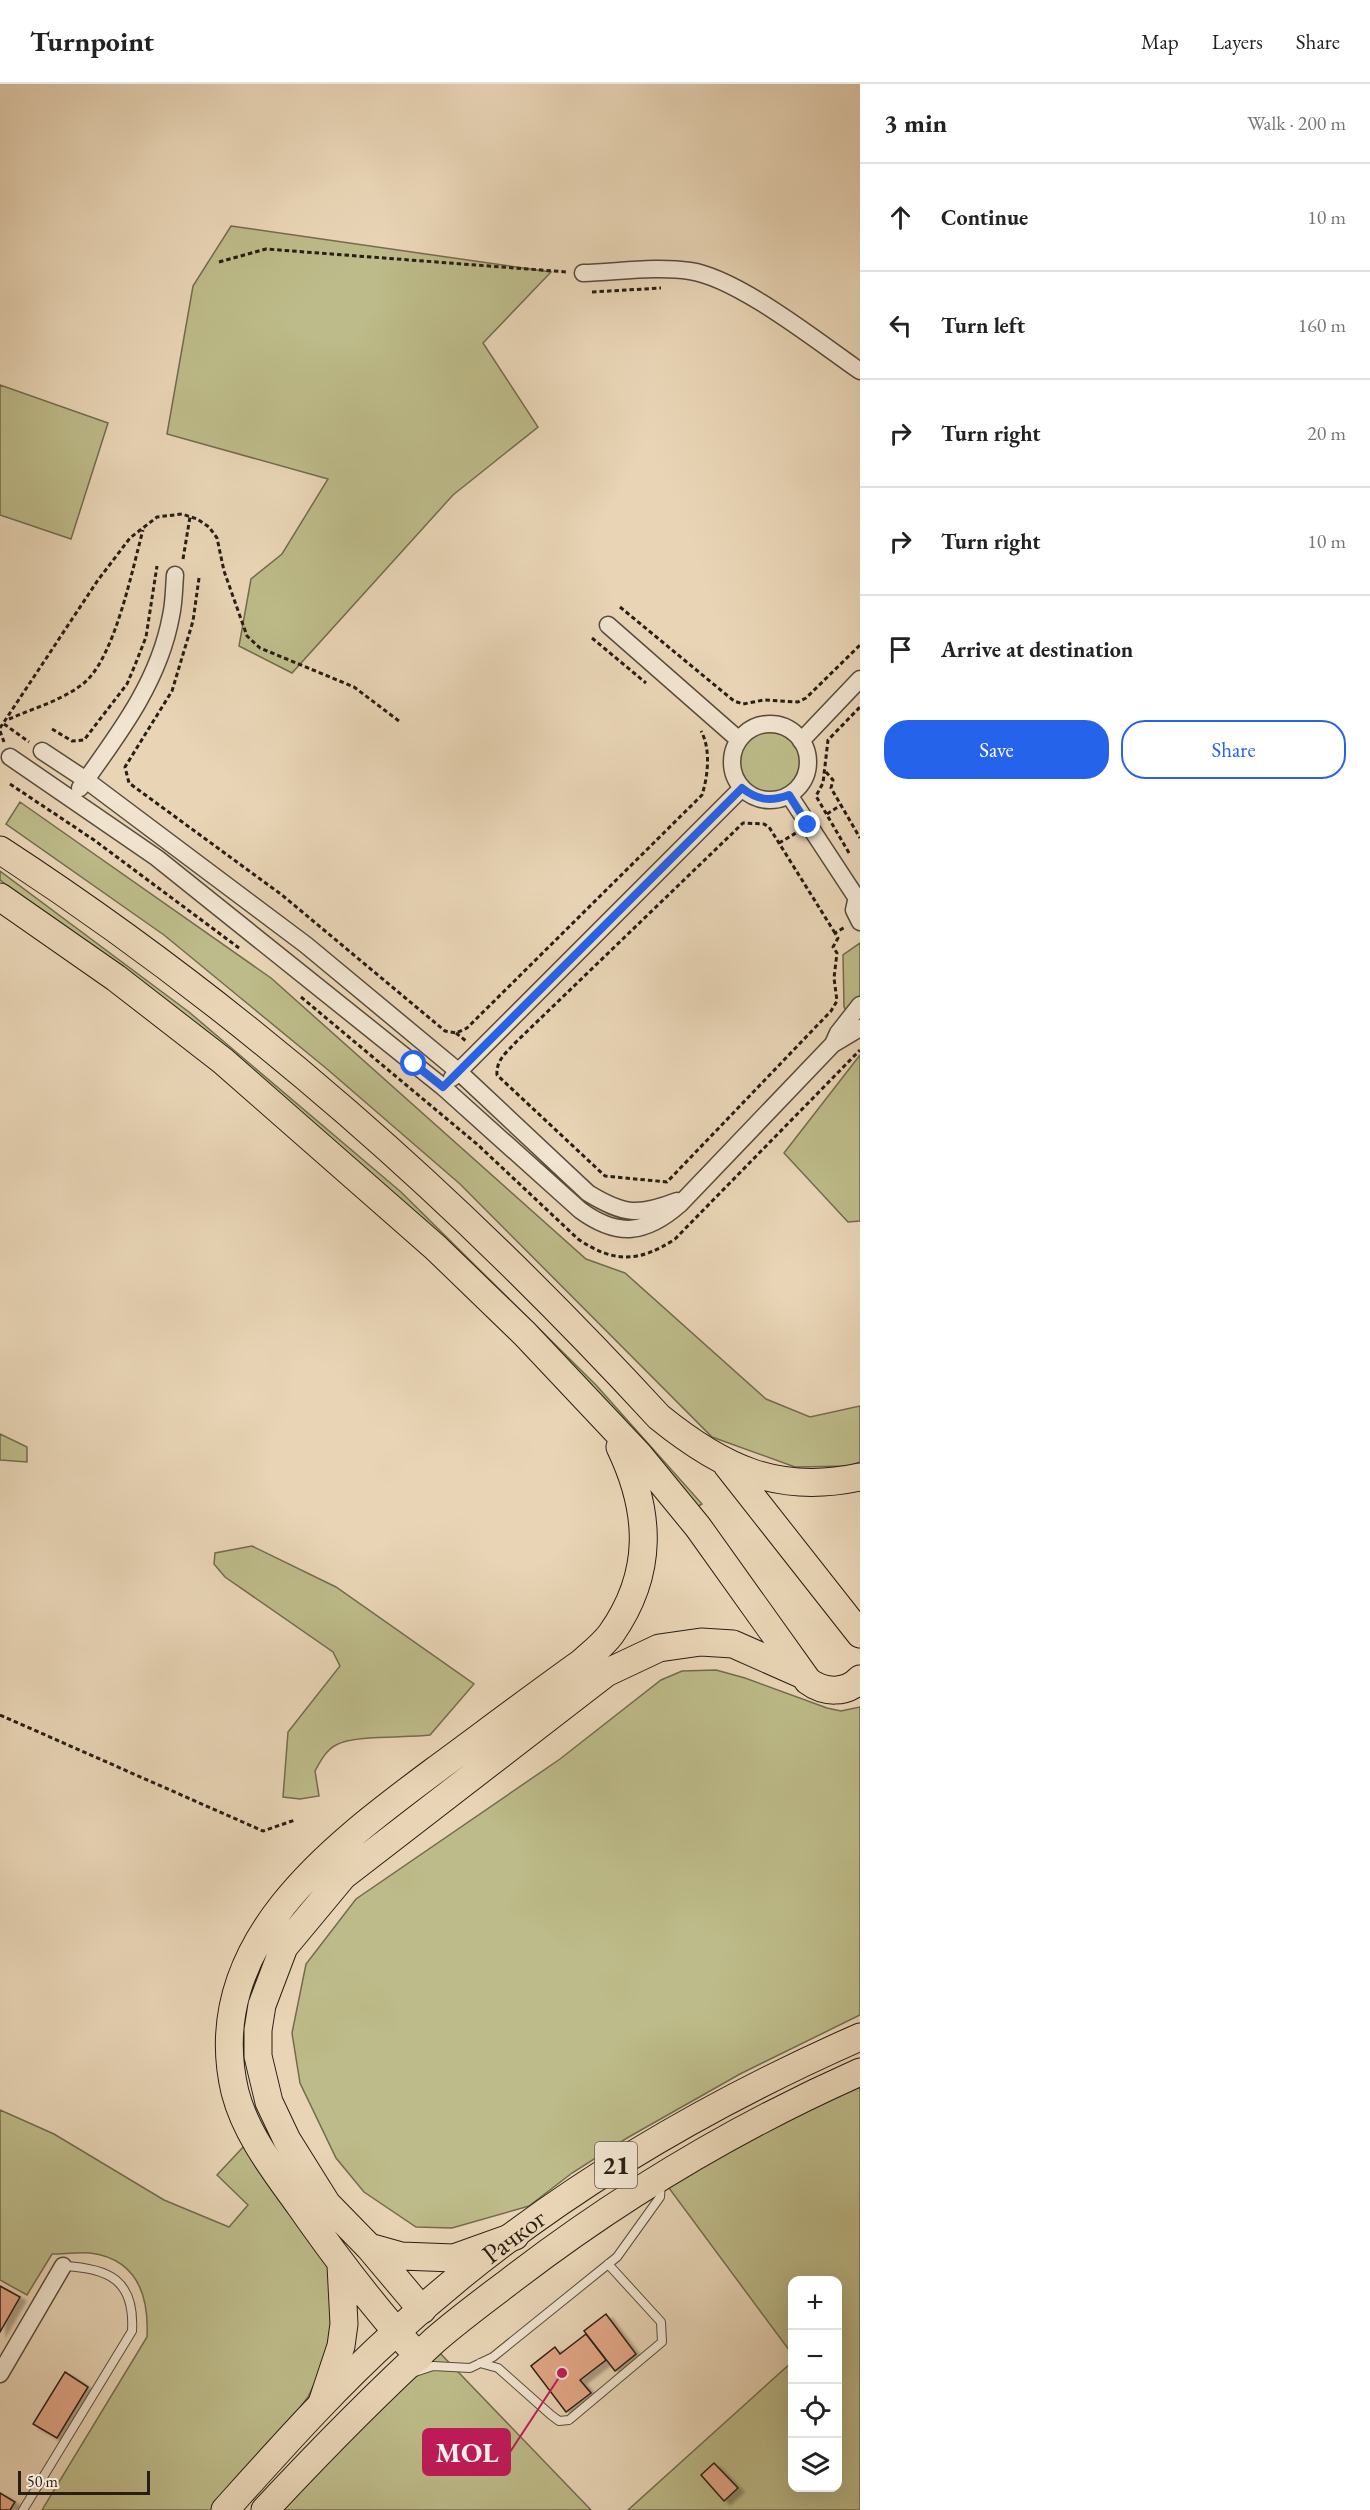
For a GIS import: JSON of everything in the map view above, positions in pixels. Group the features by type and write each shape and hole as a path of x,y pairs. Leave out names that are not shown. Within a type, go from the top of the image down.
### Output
{"main road":[{"path":"0,850 72,897 269,1044 447,1200 659,1417 684,1438 726,1464 784,1482 822,1483 860,1477"},
{"path":"0,897 116,978 222,1061 435,1247 525,1334 602,1415 698,1527 803,1675 814,1686 831,1691 850,1687 860,1679"},
{"path":"418,2357 341,2265 259,2149 235,2093 230,2043 235,1998 256,1946 271,1921 317,1866 353,1833 581,1662 610,1636 626,1609 640,1575 644,1548 639,1491 602,1415"},
{"path":"726,1464 860,1634"},
{"path":"422,2310 369,2247 327,2204 287,2140 269,2102 258,2056 258,2030 271,1976 284,1947 343,1876 606,1673 658,1648 701,1642 733,1644 803,1675"},
{"name":"Рачког","path":"225,2510 322,2403 396,2332 515,2236 589,2182 698,2117 766,2081 860,2037"},
{"name":"Рачког","path":"265,2510 436,2340 532,2265 603,2214 661,2177 773,2114 860,2072"},
{"path":"369,2247 400,2256 454,2258 515,2236"},
{"path":"322,2403 340,2346 344,2324 341,2265"}],"street":[{"path":"584,273 670,270 705,274 733,286 860,371"},
{"path":"73,798 140,700 151,679 171,616 175,575"},
{"path":"608,625 739,740"},
{"path":"801,741 860,679"},
{"path":"770,724 787,729 801,741 807,764 799,787 789,795 764,800 752,796 742,788 735,777 732,765 733,752 739,740 758,726 770,724"},
{"path":"42,751 86,780 306,945 459,1072 588,1193 613,1208 632,1212 649,1210 686,1197"},
{"path":"10,757 73,798 157,858 443,1087 592,1219 616,1228 644,1227 660,1221 686,1197 833,1044 860,1028"},
{"path":"443,1087 742,788"},
{"path":"789,795 858,902 855,910 859,921"},
{"path":"833,1044 838,1033 860,1005"},
{"path":"0,2374 63,2266"}],"lane":[{"path":"395,2379 433,2366 470,2368 493,2357 617,2257 660,2196 661,2177"},
{"path":"480,2363 498,2368 559,2421 569,2420 662,2342 661,2322 608,2264"},
{"path":"23,2510 132,2331 133,2313 129,2296 121,2282 107,2273 87,2267 63,2266"}],"path":[{"path":"219,262 266,249 584,273"},
{"path":"592,292 667,287"},
{"path":"0,728 98,580 130,538 157,518 182,514 209,527 217,538 224,571 247,636 260,648 274,656 354,687 399,721"},
{"path":"175,575 185,554 190,516"},
{"path":"8,719 69,693 95,670 107,649 143,528"},
{"path":"52,729 72,741 84,740 127,684 146,637 157,566"},
{"path":"199,578 190,631 172,691 125,767 125,775 129,783 282,895 445,1031 456,1033 467,1028 702,795 706,780 706,746 700,728"},
{"path":"620,607 734,702 743,704 764,700 798,702 806,698 860,645"},
{"path":"854,861 816,796 825,771 828,740 860,707"},
{"path":"4,724 42,751"},
{"path":"825,771 833,780 831,788 860,838"},
{"path":"10,784 94,840 244,951"},
{"path":"743,823 764,824 769,827 835,933 838,938 833,947 837,953 834,978 837,993 831,1011 667,1182 605,1176 497,1075 496,1066 499,1060 516,1042 743,823"},
{"path":"835,933 859,921"},
{"path":"294,992 478,1145 578,1239 595,1251 616,1258 648,1254 675,1239 860,1050"},
{"path":"0,1715 263,1831 295,1820"}],"shaded area":[{"path":"231,226 551,272 483,343 538,427 453,495 292,673 239,646 251,579 282,554 328,479 167,434 193,286"},
{"path":"0,385 108,423 71,539 0,515"},
{"path":"769,729 781,732 792,739 799,750 802,762 799,774 792,785 781,792 769,795 757,792 746,785 739,774 736,762 739,750 746,739 757,732"},
{"path":"20,802 271,978 586,1259 625,1273 766,1399 810,1417 860,1406 860,1462 849,1466 795,1467 712,1437 460,1184 327,1069 164,935 6,824"},
{"path":"0,871 189,1012 401,1192 596,1385 702,1504 695,1508 184,1018 0,880"},
{"path":"860,943 860,1033 844,1007 843,955"},
{"path":"860,1055 860,1221 848,1222 784,1153"},
{"path":"0,1434 27,1447 27,1462 0,1460"},
{"path":"252,1546 336,1587 474,1684 430,1735 367,1738 336,1745 326,1753 315,1771 319,1796 300,1799 283,1797 288,1732 340,1666 333,1652 225,1577 214,1564 215,1553"},
{"path":"716,1670 745,1678 827,1708 841,1711 860,1707 860,2015 740,2074 627,2138 572,2173 529,2206 452,2228 416,2227 364,2192 336,2158 300,2083 292,2033 306,1964 356,1899 560,1759 661,1680 682,1671"},
{"path":"860,2072 860,2510 628,2510 788,2366 788,2492 842,2492 842,2276 788,2276 788,2349 666,2184"},
{"path":"0,2110 54,2134 164,2200 229,2227 248,2205 217,2175 246,2144 329,2269 336,2291 326,2359 308,2397 250,2472 214,2510 42,2510 147,2337 146,2307 137,2282 129,2271 106,2257 90,2253 52,2254 27,2295 0,2280"},
{"path":"438,2351 591,2510 276,2510"}],"building":[{"path":"0,2286 20,2297 0,2332"},
{"path":"606,2314 636,2354 615,2371 584,2331"},
{"path":"586,2334 606,2360 580,2380 591,2393 566,2412 531,2366 555,2347 560,2354"},
{"path":"65,2372 88,2387 57,2438 33,2424"},
{"path":"714,2463 738,2488 724,2501 701,2475"},
{"path":"0,2493 15,2502 10,2510 0,2510"}],"place":[{"name":"MOL","path":"562,2373"}],"route":[{"path":"414,1064 443,1087 742,788 752,796 764,800 789,795 808,825"}]}
